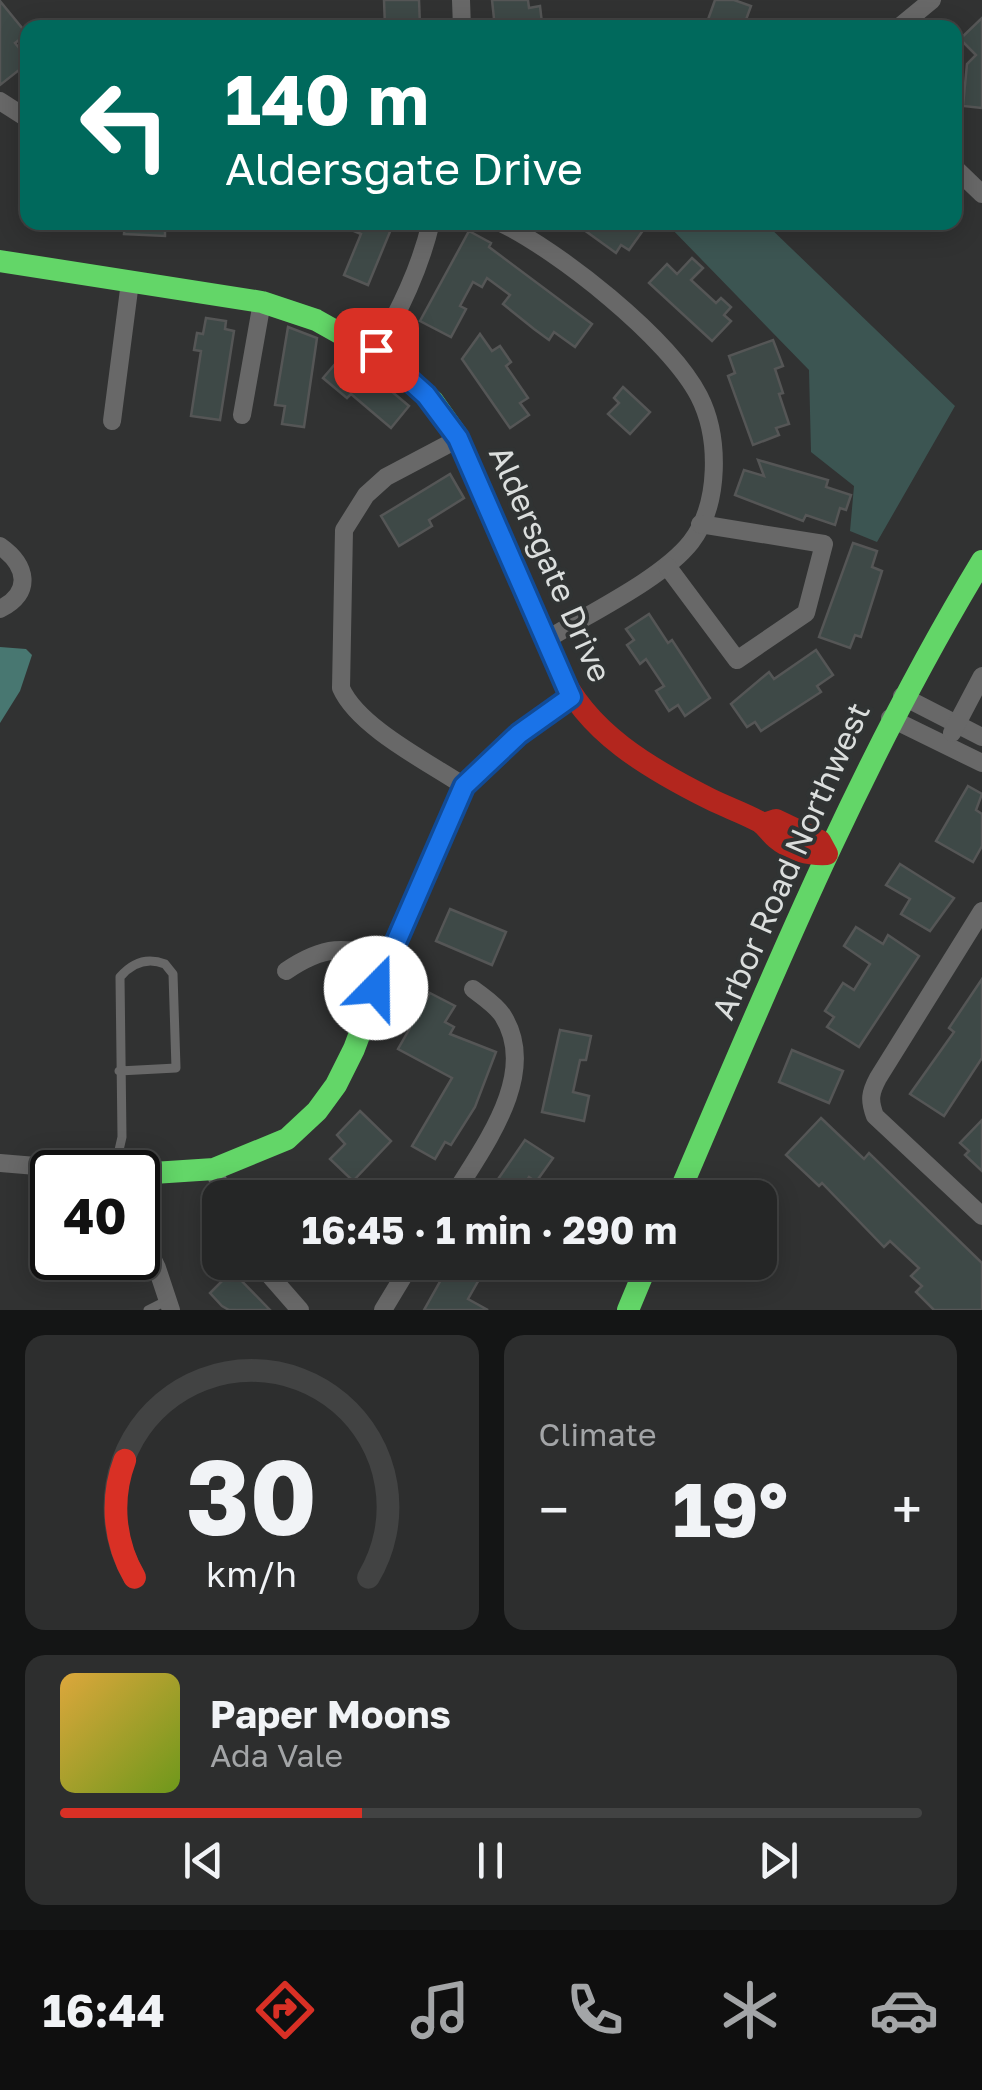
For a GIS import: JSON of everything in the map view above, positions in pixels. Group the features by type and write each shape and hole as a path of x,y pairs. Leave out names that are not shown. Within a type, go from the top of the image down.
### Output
{"street":[{"path":"908,20 932,0"},
{"path":"962,175 982,194"},
{"path":"376,350 404,302 429,230"},
{"path":"511,230 570,268 640,325 685,373 701,399 712,456 713,485 708,508 692,540 667,566 546,640"},
{"name":"Aldersgate Drive","path":"0,261 262,302 338,328 376,350 426,395 458,438 571,697 588,718 671,779 764,824 769,835 813,856 827,854"},
{"path":"112,421 130,282"},
{"path":"242,415 262,302"},
{"path":"458,438 386,477 366,495 344,530 341,688 348,703 365,719 464,786"},
{"path":"667,566 737,660 806,614 824,544 700,524"},
{"path":"0,546 15,556 22,567 23,581 18,595 0,609"},
{"name":"Arbor Road Northwest","path":"685,1180 890,718 937,631 982,561"},
{"path":"946,744 982,676"},
{"path":"902,696 982,737"},
{"path":"160,1173 214,1169 287,1138 317,1111 354,1049 388,958 464,786 519,734 571,697"},
{"path":"890,718 982,763"},
{"path":"982,911 870,1093 875,1116 982,1216"},
{"path":"286,971 302,960 341,948 388,958"},
{"path":"462,1180 497,1118 515,1075 516,1058 505,1018 473,989"},
{"path":"0,1162 30,1167"},
{"path":"214,1169 218,1180"},
{"path":"160,1277 169,1305"},
{"path":"274,1280 300,1310"},
{"path":"382,1310 401,1280"},
{"path":"628,1310 640,1280"}],"lane":[{"path":"118,1150 122,1137 119,1071 120,977 128,967 141,961 165,964 173,974 176,1068 119,1071"},
{"path":"148,1310 169,1305"}],"shaded area":[{"path":"673,230 772,230 955,406 877,542 850,531 854,486 811,452 809,370"}],"water":[{"path":"0,647 26,649 32,655 20,691 0,723"}],"building":[{"path":"384,0 419,0 420,20 385,20"},
{"path":"492,0 528,0 529,8 540,6 542,20 494,20"},
{"path":"715,0 734,0 751,6 746,20 708,20"},
{"path":"0,1 20,25 20,39 15,43 20,49 20,69 0,85"},
{"path":"982,18 982,108 963,106 967,64 976,55 962,37"},
{"path":"124,230 165,230 165,236 124,234"},
{"path":"352,230 391,230 368,285 344,275 361,234"},
{"path":"584,230 643,230 629,250 621,245 616,253"},
{"path":"469,231 491,243 489,247 592,324 575,347 554,332 549,340 534,329 503,304 510,295 487,278 482,287 473,282 460,306 466,309 451,337 420,321"},
{"path":"692,258 703,268 691,280 716,303 721,298 731,307 724,315 731,321 712,341 649,283 667,264 677,274"},
{"path":"206,318 226,321 225,329 234,331 220,420 191,416 201,351 194,350 197,333 203,334"},
{"path":"288,327 317,338 304,427 282,424 285,406 275,405"},
{"path":"480,334 492,351 500,346 511,362 506,366 528,398 520,403 529,415 510,428 462,359"},
{"path":"773,340 783,366 775,369 789,424 776,428 779,435 753,445 728,376 735,373 729,356"},
{"path":"342,356 350,362 353,359 409,406 391,428 351,394 347,398 323,378"},
{"path":"623,387 650,412 630,434 608,414 619,403 614,398"},
{"path":"758,460 828,480 826,487 851,495 846,510 840,508 835,525 806,515 803,521 735,495 744,470 764,476"},
{"path":"450,474 464,498 429,520 432,526 399,546 381,516"},
{"path":"853,543 877,551 872,567 882,571 861,637 855,635 850,648 819,637"},
{"path":"649,614 668,643 672,640 710,698 685,716 678,705 669,711 656,691 664,686 646,659 640,664 627,645 634,640 626,629"},
{"path":"816,650 833,675 817,686 821,692 761,731 755,722 747,727 731,704 769,672 774,679"},
{"path":"968,786 982,794 976,810 982,814 982,846 973,862 936,841"},
{"path":"900,864 954,898 930,931 901,914 910,899 886,885"},
{"path":"450,909 506,932 492,965 436,941"},
{"path":"856,927 883,944 888,935 919,956 859,1047 827,1027 834,1017 825,1011 843,983 854,990 870,964 844,946"},
{"path":"982,979 982,1058 944,1116 910,1094 954,1032 949,1028"},
{"path":"430,993 455,1006 445,1022 454,1027 450,1034 496,1052 475,1107 451,1145 445,1142 435,1159 412,1146 452,1078 398,1049"},
{"path":"560,1030 591,1036 586,1060 580,1060 573,1092 589,1096 584,1121 542,1112"},
{"path":"792,1050 843,1071 829,1103 779,1082"},
{"path":"360,1111 391,1141 352,1180 330,1159 345,1144 337,1135"},
{"path":"821,1118 864,1159 869,1153 982,1263 982,1310 934,1310 916,1292 922,1286 911,1276 919,1268 890,1241 884,1247 822,1183 819,1186 786,1155"},
{"path":"982,1120 982,1171 965,1155 969,1151 960,1143"},
{"path":"525,1140 553,1158 537,1180 497,1180"},
{"path":"223,1280 241,1280 270,1310 229,1310 210,1293"},
{"path":"441,1280 479,1280 468,1299 488,1310 424,1310"}],"traffic: fast":[{"path":"0,261 262,302 316,320 391,362 433,401 457,435 559,670"},
{"path":"685,1180 818,874 896,716 982,561"},
{"path":"160,1173 214,1169 287,1139 317,1111 354,1049 388,958 464,786 519,734 571,697"},
{"path":"628,1310 640,1280"}],"traffic: jam":[{"path":"559,670 586,712 643,761 760,822 787,846 827,854 820,841 776,820 764,824"}],"route":[{"path":"376,350 426,395 458,438 571,697 519,734 464,786 376,988"}]}
